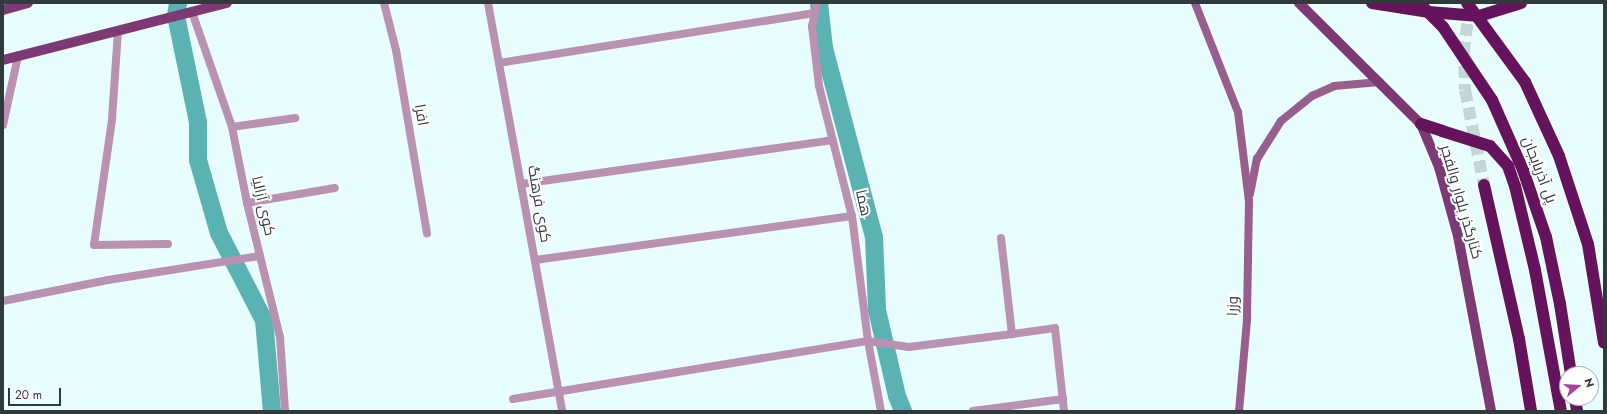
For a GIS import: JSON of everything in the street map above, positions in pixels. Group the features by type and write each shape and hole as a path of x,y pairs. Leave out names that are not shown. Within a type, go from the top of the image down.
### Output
{"highway":[{"path":"1372,3 1429,12 1479,16 1521,3"},
{"name":"پل آذربایجان","path":"1419,3 1442,27 1492,100 1524,170 1546,237 1560,304 1570,366"},
{"name":"پل آذربایجان","path":"1467,3 1525,82 1559,156 1588,244 1604,343"},
{"path":"1421,124 1490,146 1508,166 1515,186 1535,270 1561,411"},
{"path":"1484,185 1519,339 1530,411"}],"main road":[{"path":"3,10 28,3"},
{"path":"3,60 227,3"},
{"name":"کنارگذر بلوار والفجر","path":"1299,3 1421,124 1439,167 1458,236 1491,411"}],"street":[{"name":"افرا","path":"384,3 396,50 427,233"},
{"name":"کوی فرهنگ","path":"488,3 562,411"},
{"name":"هما","path":"816,3 813,13 813,46 817,73 852,216 868,341 881,411"},
{"path":"1195,3 1238,112 1249,201"},
{"name":"کوی آزالیا","path":"192,12 232,127 246,203 280,337 285,411"},
{"path":"499,63 813,13"},
{"path":"118,31 112,120 94,246 168,244"},
{"path":"3,125 18,56"},
{"path":"1249,201 1257,159 1281,121 1312,96 1334,86 1380,82"},
{"path":"232,127 295,118"},
{"path":"521,184 833,140"},
{"path":"246,203 335,188"},
{"name":"وزرا","path":"1239,411 1247,320 1249,201"},
{"path":"535,260 852,216"},
{"path":"1001,238 1012,334"},
{"path":"3,301 108,280 260,256"},
{"path":"512,399 868,341 909,347 1055,328 1064,411"},
{"path":"973,411 1063,398"}],"waterway":[{"path":"178,3 176,16 198,122 198,160 219,233 264,320 272,411"},
{"path":"819,3 824,48 874,237 877,310 897,396 903,411"}],"tunnel":[{"path":"1470,6 1464,48 1465,90 1484,185"}]}
